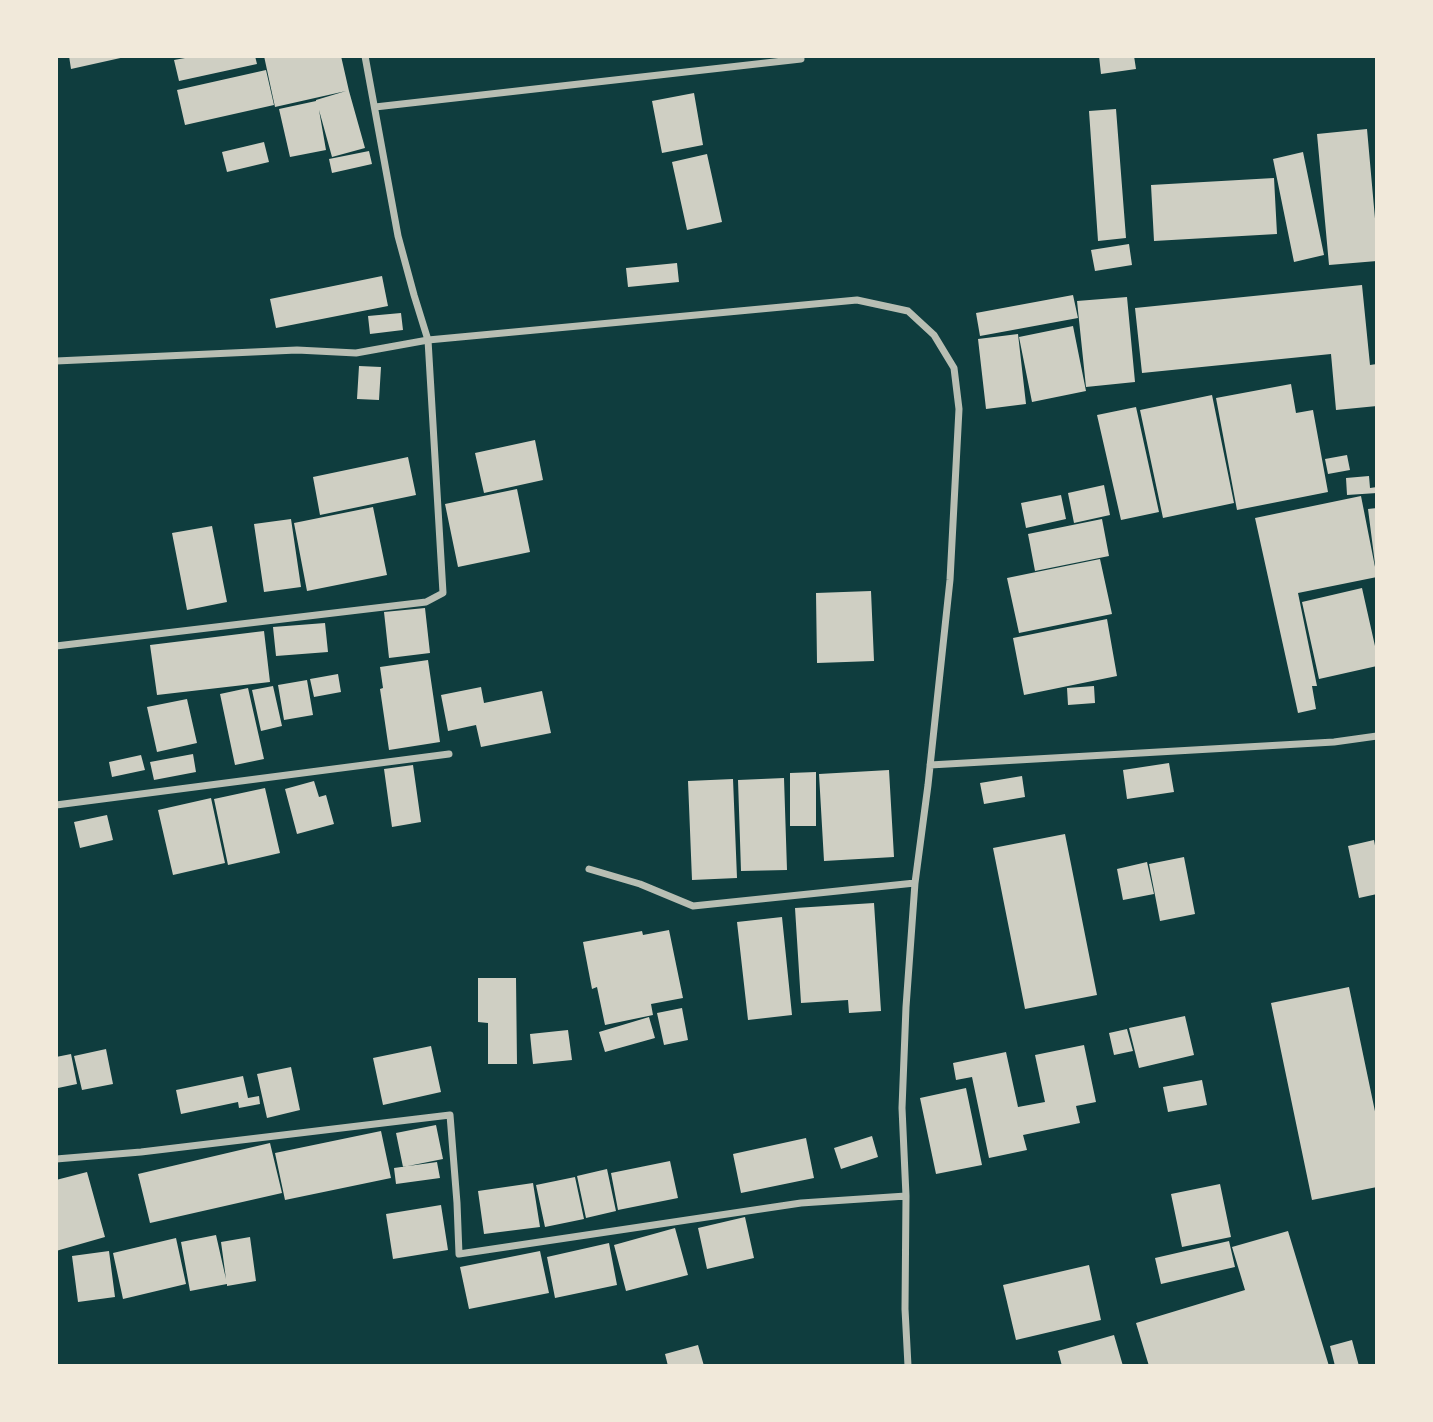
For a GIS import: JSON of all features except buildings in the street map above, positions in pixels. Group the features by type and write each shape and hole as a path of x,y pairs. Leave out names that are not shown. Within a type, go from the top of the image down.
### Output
{"street":[{"path":"56,646 426,602 443,593 428,340 398,236 365,56"},
{"path":"375,107 801,59"},
{"path":"56,361 297,350 356,353 428,340 857,300 908,311 934,335 954,368 959,410 950,580 915,883 906,1007 902,1108 908,1366"},
{"path":"930,765 1334,742 1377,736"},
{"path":"56,806 449,754"},
{"path":"589,869 640,884 692,906 915,883"},
{"path":"56,1159 141,1152 450,1115 459,1254 801,1203 906,1196"}]}
